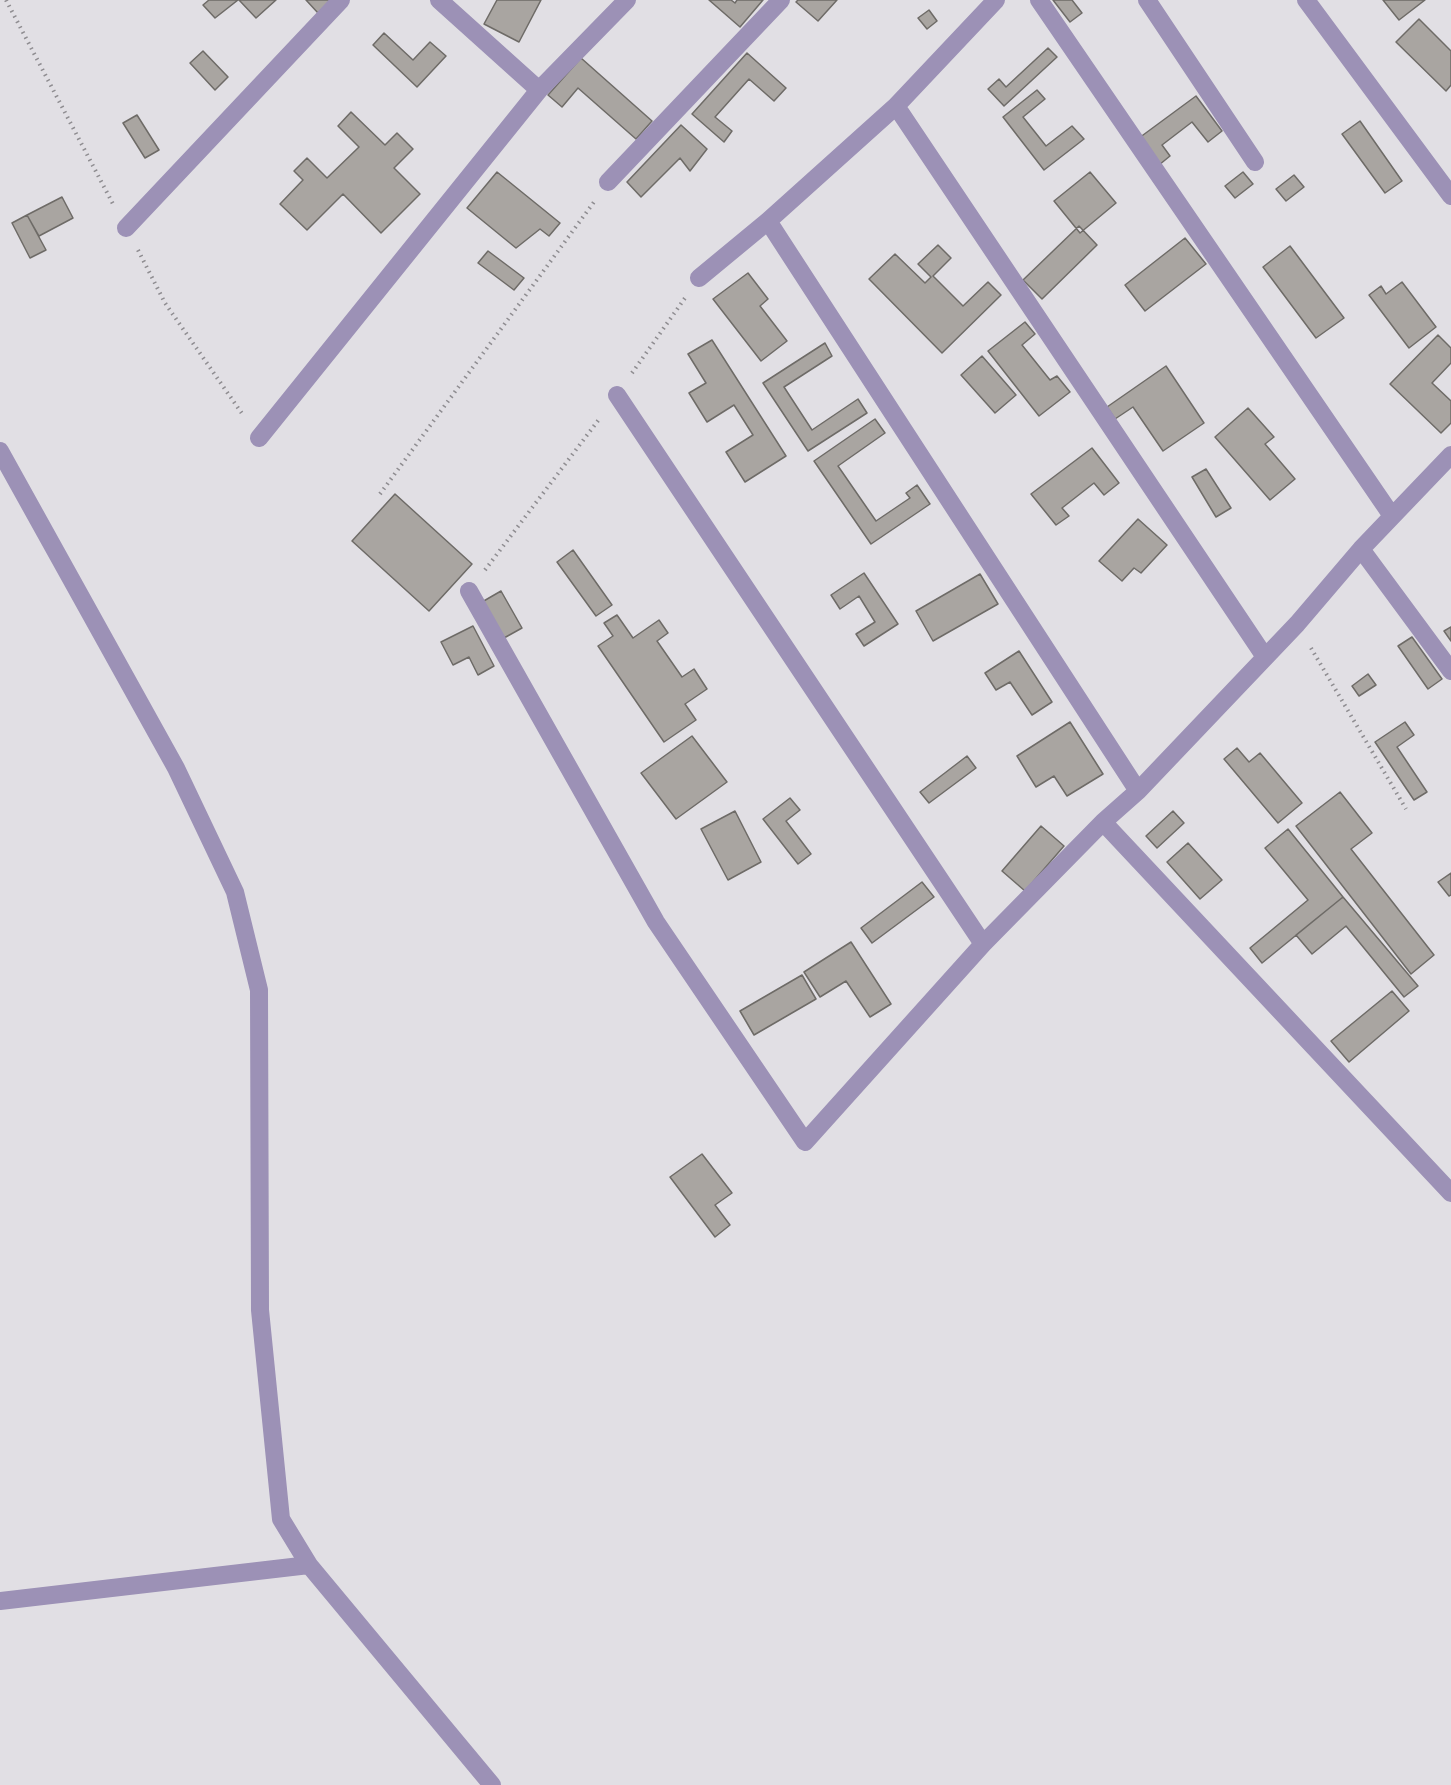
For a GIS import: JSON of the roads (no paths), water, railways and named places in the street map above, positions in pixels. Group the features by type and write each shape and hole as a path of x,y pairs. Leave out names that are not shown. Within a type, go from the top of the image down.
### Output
{"street":[{"path":"126,228 341,0"},
{"path":"439,0 539,90"},
{"path":"259,438 539,90 627,0"},
{"path":"608,182 781,0"},
{"path":"699,278 768,221 896,106 996,0"},
{"path":"1039,0 1392,516"},
{"path":"1147,0 1255,162"},
{"path":"1306,0 1451,196"},
{"path":"896,106 1265,657"},
{"path":"768,221 1137,791"},
{"path":"617,395 983,944"},
{"path":"0,451 176,768 235,892 259,990 260,1310 281,1519 309,1565 492,1785"},
{"path":"469,591 656,922 805,1142 983,944 1103,822 1137,791 1297,624 1361,549 1451,455"},
{"path":"1361,549 1451,671"},
{"path":"1103,822 1451,1193"},
{"path":"0,1601 309,1565"}]}
